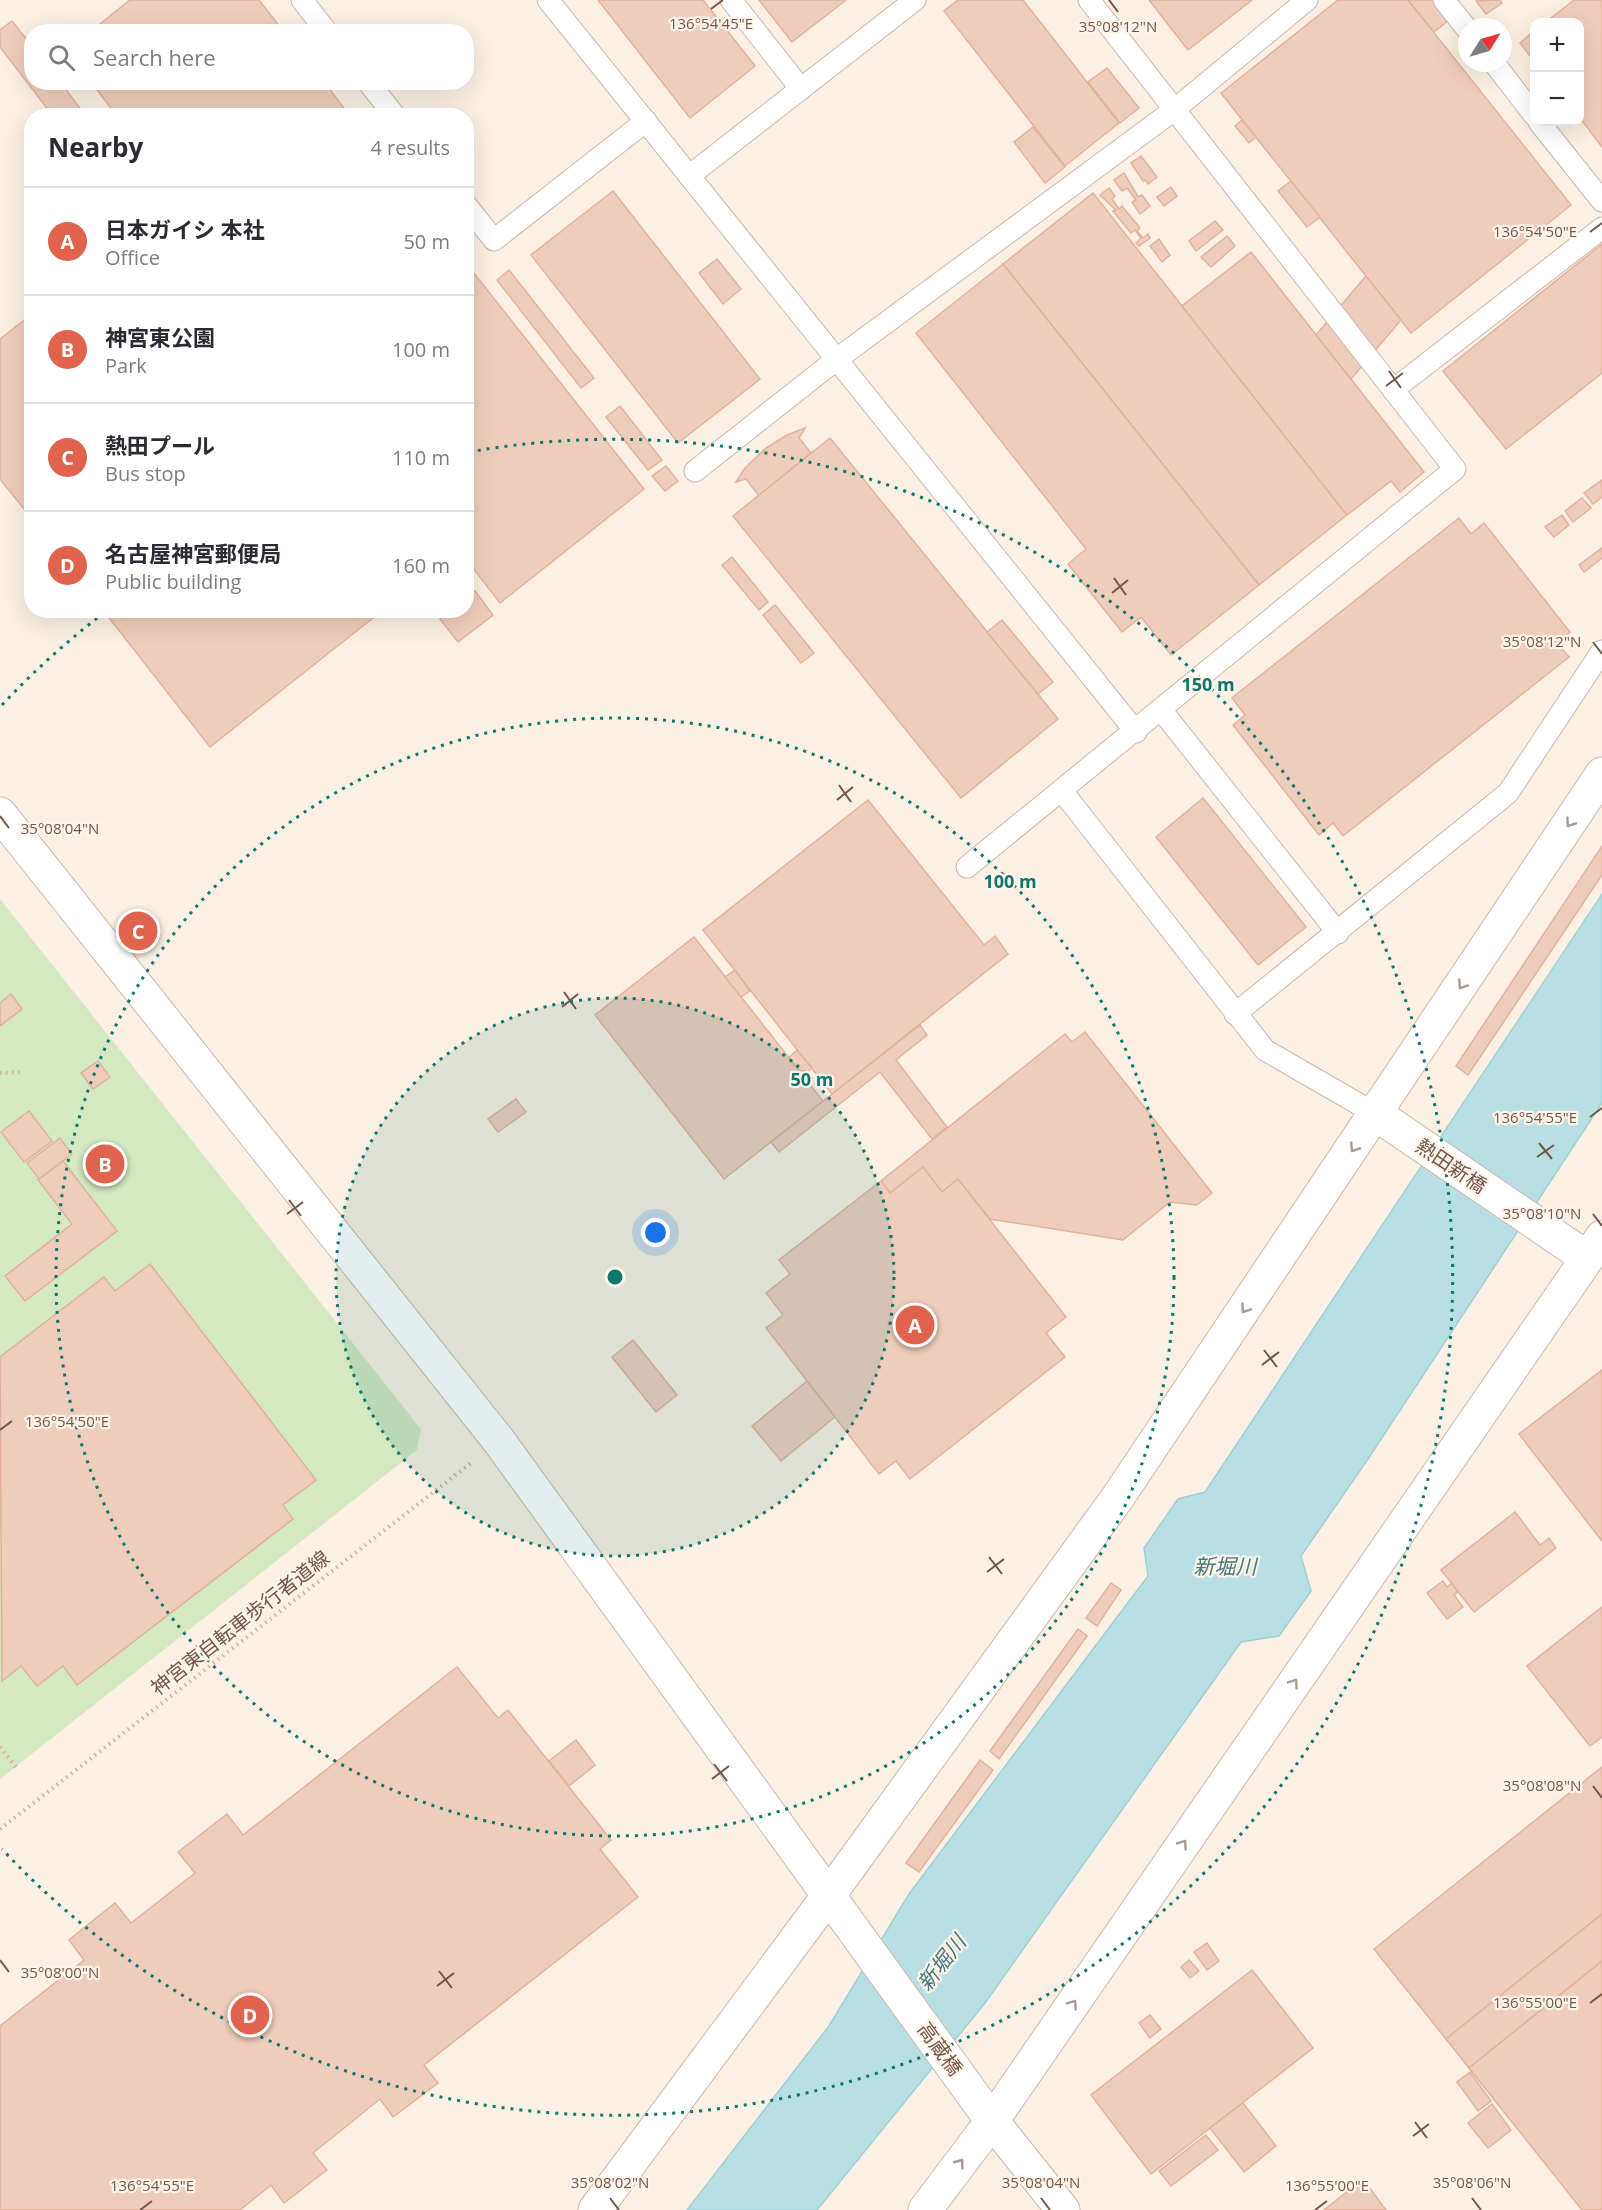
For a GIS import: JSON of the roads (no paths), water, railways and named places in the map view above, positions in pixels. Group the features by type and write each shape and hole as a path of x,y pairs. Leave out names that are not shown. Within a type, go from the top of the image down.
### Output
{"street":[{"path":"594,2210 829,1895 1118,1497 1602,774"},
{"name":"高蔵橋","path":"0,814 499,1441 992,2121 1063,2210"},
{"name":"熱田新橋","path":"1376,1114 1554,1236 1597,1254"},
{"path":"925,2210 992,2121 1597,1254"}],"lane":[{"path":"302,0 321,24"},
{"path":"548,0 1136,732"},
{"path":"731,0 801,89"},
{"path":"689,176 915,0"},
{"path":"967,867 1162,711 1455,470 1089,0"},
{"path":"1444,0 1458,18"},
{"path":"695,471 837,359 1174,110 1304,1"},
{"path":"1501,72 1530,110"},
{"path":"374,90 388,108"},
{"path":"474,216 494,240 646,121"},
{"path":"1542,126 1602,201"},
{"path":"1393,390 1602,228"},
{"path":"1235,1014 1338,933 1508,793 1602,651"},
{"path":"1162,711 1338,933"},
{"path":"1062,791 1265,1050 1376,1114"}],"water":[{"name":"新堀川","path":"1602,894 1602,1103 1368,1459 1301,1556 1311,1591 1279,1636 1241,1642 985,2003 817,2210 687,2210 829,2026 909,1894 1148,1576 1144,1548 1178,1499 1205,1492"}],"place":[{"name":"熱田プール","path":"138,931"},
{"name":"神宮東公園","path":"105,1164"},
{"name":"日本ガイシ 本社","path":"915,1325"},
{"name":"名古屋神宮郵便局","path":"250,2015"}]}
